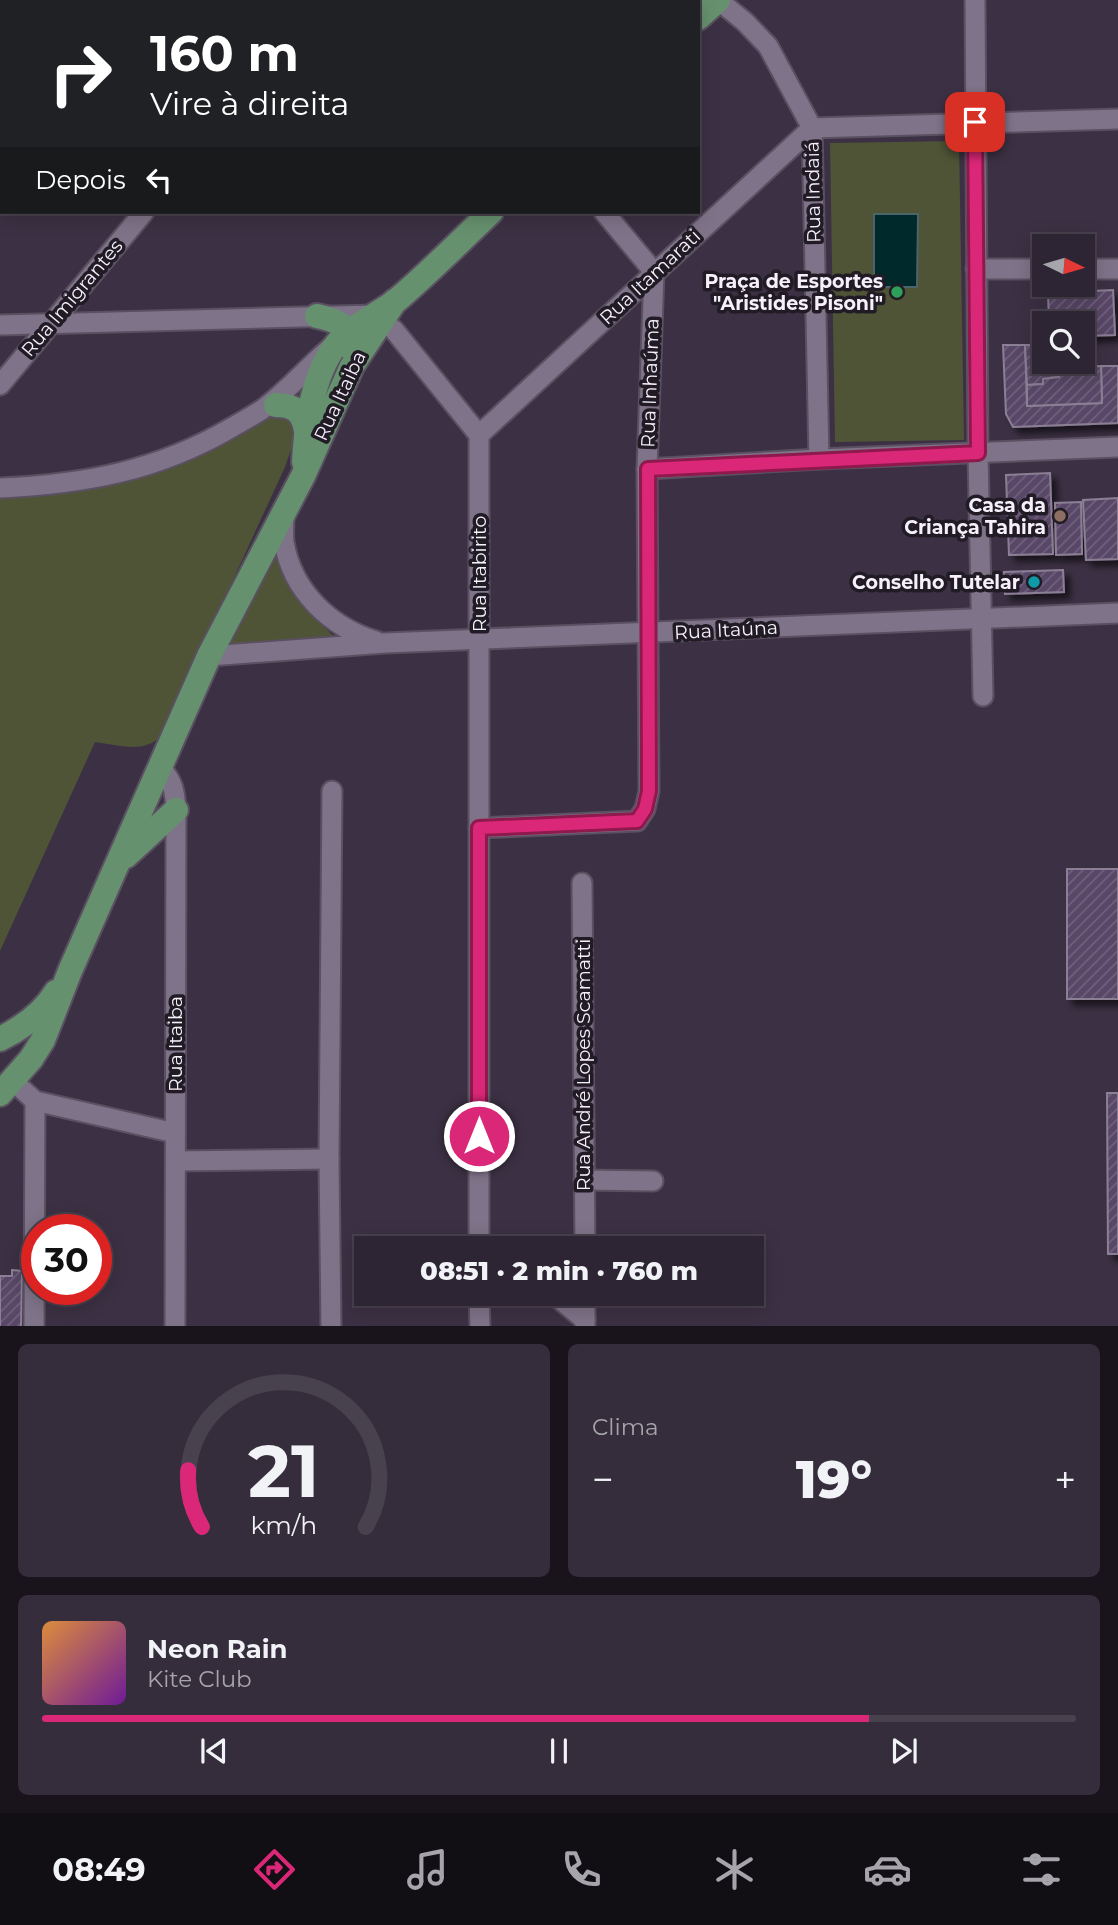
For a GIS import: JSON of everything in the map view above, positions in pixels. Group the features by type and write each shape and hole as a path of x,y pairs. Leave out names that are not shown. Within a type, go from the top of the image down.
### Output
{"main road":[{"path":"700,16 718,0"},
{"path":"384,312 489,214"},
{"name":"Rua Itaiba","path":"303,476 306,430 318,382 331,351 346,334 384,312"},
{"name":"Rua Itaiba","path":"6,1088 43,1040 70,971 209,656 303,476 352,366 384,312"},
{"path":"317,316 337,321 346,334 352,366"},
{"path":"314,398 341,391"},
{"path":"269,407 291,406 304,418 306,430"},
{"path":"116,867 136,845 176,810"},
{"name":"Rua Itaiba","path":"0,1039 36,1016 52,999 70,971"}],"street":[{"name":"Rua Indaiá","path":"718,0 745,22 768,47 812,128 819,459"},
{"path":"975,0 978,453 983,696"},
{"path":"812,128 1118,119"},
{"name":"Rua Itamarati","path":"479,435 812,128"},
{"name":"Rua Imigrantes","path":"0,385 142,214"},
{"path":"606,214 654,272"},
{"path":"976,269 1032,269"},
{"path":"1096,269 1118,269"},
{"name":"Rua Inhaúma","path":"479,828 637,821 645,809 649,791 648,469 654,272"},
{"path":"0,325 384,312 479,435"},
{"path":"0,488 85,481 115,475 156,463 201,445 269,407 346,334"},
{"path":"269,407 314,398"},
{"name":"Rua Itabirito","path":"479,435 479,1236"},
{"path":"648,469 1118,447"},
{"path":"284,510 284,541 291,568 307,593 326,616 355,634 385,643"},
{"name":"Rua Itaúna","path":"209,656 385,643 1118,613"},
{"name":"Rua Itaiba","path":"160,767 174,787 176,810 176,1326"},
{"path":"331,1326 329,1159 332,791"},
{"name":"Rua André Lopes Scamatti","path":"582,883 585,1236"},
{"path":"6,1088 35,1101 175,1133"},
{"path":"35,1101 35,1326"},
{"path":"176,1161 329,1159"},
{"path":"584,1180 653,1181"},
{"path":"480,1306 480,1326"},
{"path":"566,1306 585,1323"}],"shaded area":[{"name":"Praça de Esportes \"Aristides Pisoni\"","path":"959,141 964,440 835,442 830,143"},
{"path":"874,214 918,214 917,287 874,287"},
{"path":"284,414 292,416 297,432 285,467 161,736 154,742 139,747 95,742 0,951 0,497 104,486 154,473 203,454 252,426"},
{"path":"277,534 296,598 334,637 221,645"}],"building":[{"path":"1113,290 1115,335 1095,336 1095,311 1049,311 1048,298 1096,298 1096,291"},
{"path":"1003,345 1025,345 1027,406 1102,403 1101,366 1118,366 1118,423 1013,427 1006,414"},
{"path":"1025,345 1032,345 1032,374 1059,374 1059,377 1043,379 1043,384 1027,385"},
{"path":"1095,366 1101,366 1102,403 1027,406 1027,385 1043,384 1043,379 1059,377 1059,374 1095,374"},
{"path":"1050,473 1053,554 1009,555 1006,475"},
{"path":"1118,498 1118,559 1086,560 1083,500"},
{"path":"1081,502 1082,554 1056,555 1055,503"},
{"name":"Conselho Tutelar","path":"1063,570 1064,592 1005,594 1004,572"},
{"path":"1067,869 1118,869 1118,999 1067,999"},
{"path":"1107,1093 1118,1093 1118,1254 1108,1254"},
{"path":"12,1270 21,1271 21,1326 0,1326 0,1276 12,1276"}],"place":[{"name":"Praça de Esportes \"Aristides Pisoni\"","path":"897,292"},
{"name":"Casa da Criança Tahira","path":"1060,516"},
{"name":"Conselho Tutelar","path":"1034,582"}],"route":[{"path":"479,1136 479,828 637,821 645,809 649,791 648,469 978,453 975,122"}]}
